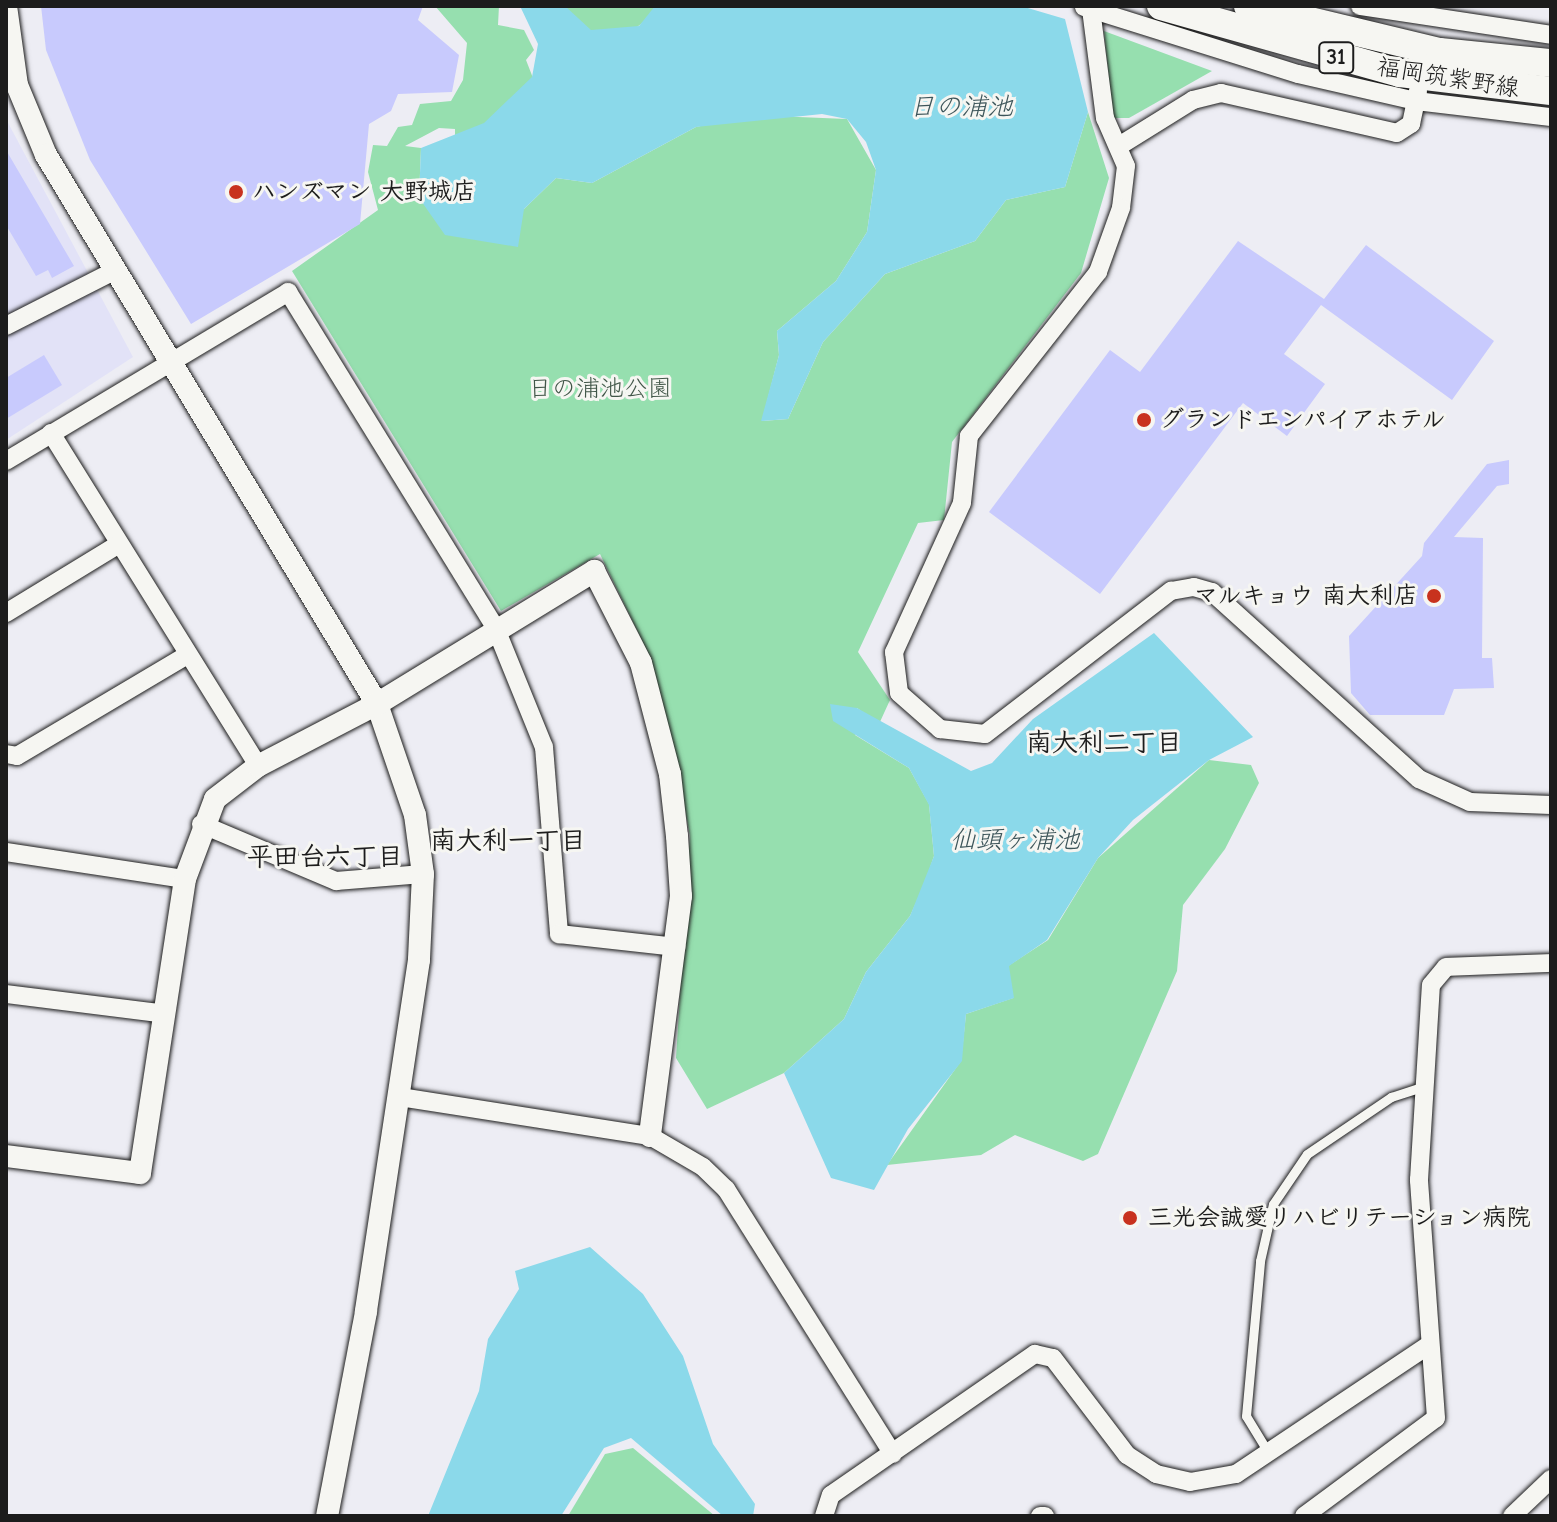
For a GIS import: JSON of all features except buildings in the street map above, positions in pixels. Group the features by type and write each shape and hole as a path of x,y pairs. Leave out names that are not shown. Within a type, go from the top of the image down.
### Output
{"main road":[{"name":"福岡筑紫野線","path":"1161,6 1308,52 1516,90 1551,91"},
{"name":"福岡筑紫野線","path":"1248,6 1440,52 1551,63"}],"street":[{"path":"6,6 17,85 46,155 166,362 377,704 411,800 423,874 400,1097 327,1516"},
{"path":"1360,6 1427,26 1551,35"},
{"path":"1551,117 1298,74 1086,8 1105,118 1126,166 1121,208 1098,272 969,436 962,503 894,652 899,693 940,729 985,734 1171,591 1194,587 1212,592 1419,779 1470,802 1551,805"},
{"path":"1119,146 1205,95 1397,133 1408,129 1417,95"},
{"path":"6,326 114,271"},
{"path":"6,461 166,362 288,292 496,629 544,747 559,934 676,947"},
{"path":"51,433 258,766"},
{"path":"6,613 119,544"},
{"path":"6,1156 140,1173 185,879 201,824 215,799 258,766 377,704 594,571 641,663 670,774 681,896 650,1136"},
{"path":"6,754 17,756 187,655"},
{"path":"201,824 336,881 423,874"},
{"path":"6,852 185,879"},
{"path":"1304,1516 1436,1418 1419,1180 1437,973 1551,963"},
{"path":"6,994 166,1014"},
{"path":"400,1097 650,1136 726,1189 893,1454"},
{"path":"824,1516 831,1495 1045,1353 1127,1455 1156,1474 1213,1480 1268,1452 1429,1345"},
{"path":"1512,1516 1551,1479"}],"lane":[{"path":"1268,1452 1246,1416 1260,1261 1273,1204 1307,1154 1391,1097 1425,1086"}],"shaded area":[{"path":"6,119 133,357 6,440"}],"green space":[{"name":"日の浦池公園","path":"435,6 499,6 498,25 524,30 534,50 526,60 540,96 455,143 455,129 439,128 405,146 421,148 419,198 524,209 556,178 592,183 696,127 752,115 847,119 876,170 867,232 836,281 777,331 779,355 762,421 788,419 823,342 885,274 975,241 1006,200 1065,187 1088,112 1109,178 1081,273 952,442 944,520 918,523 858,652 890,700 879,724 857,708 855,735 909,768 929,804 934,856 924,885 910,916 866,972 844,1019 784,1073 707,1109 676,1058 690,836 674,750 648,653 600,554 501,611 292,271 378,210 368,172 373,145 387,146 398,127 412,125 420,104 451,101 463,80 467,43"},
{"path":"543,6 665,6 609,48"},
{"path":"1104,31 1212,71 1129,118 1113,118"},
{"path":"1209,760 1251,765 1259,783 1225,849 1183,905 1177,971 1098,1154 1083,1161 1015,1135 981,1155 887,1165 961,1061 966,1014 1013,998 1008,966 1048,940 1098,858"},
{"path":"633,1448 715,1516 568,1516 605,1454"}],"water":[{"name":"日の浦池","path":"520,6 565,6 591,30 639,26 655,6 1021,6 1065,19 1088,112 1065,187 1006,200 975,241 885,274 823,342 788,419 761,421 779,355 777,331 836,281 867,232 876,170 866,142 847,119 822,114 696,127 592,183 556,178 524,209 518,247 445,235 419,198 421,148 484,123 532,77 538,44"},
{"name":"仙頭ヶ浦池","path":"1154,633 1253,737 1209,760 1133,820 1098,858 1047,940 1009,966 1014,998 966,1014 962,1061 908,1129 874,1190 831,1178 784,1073 844,1019 866,972 910,916 934,856 929,805 909,768 833,721 830,704 857,708 971,771 992,763 1033,719"},
{"path":"590,1247 643,1294 683,1356 713,1444 755,1504 753,1516 723,1516 631,1438 604,1448 561,1516 428,1516 479,1391 488,1339 519,1289 515,1271"}],"place":[{"name":"ハンズマン 大野城店","path":"236,192"},
{"name":"グランドエンパイアホテル","path":"1144,420"},
{"name":"マルキョウ 南大利店","path":"1434,596"},
{"name":"三光会誠愛リハビリテーション病院","path":"1130,1218"}],"district":[{"name":"南大利二丁目","path":"1104,744"},
{"name":"南大利一丁目","path":"508,842"},
{"name":"平田台六丁目","path":"325,858"}]}
